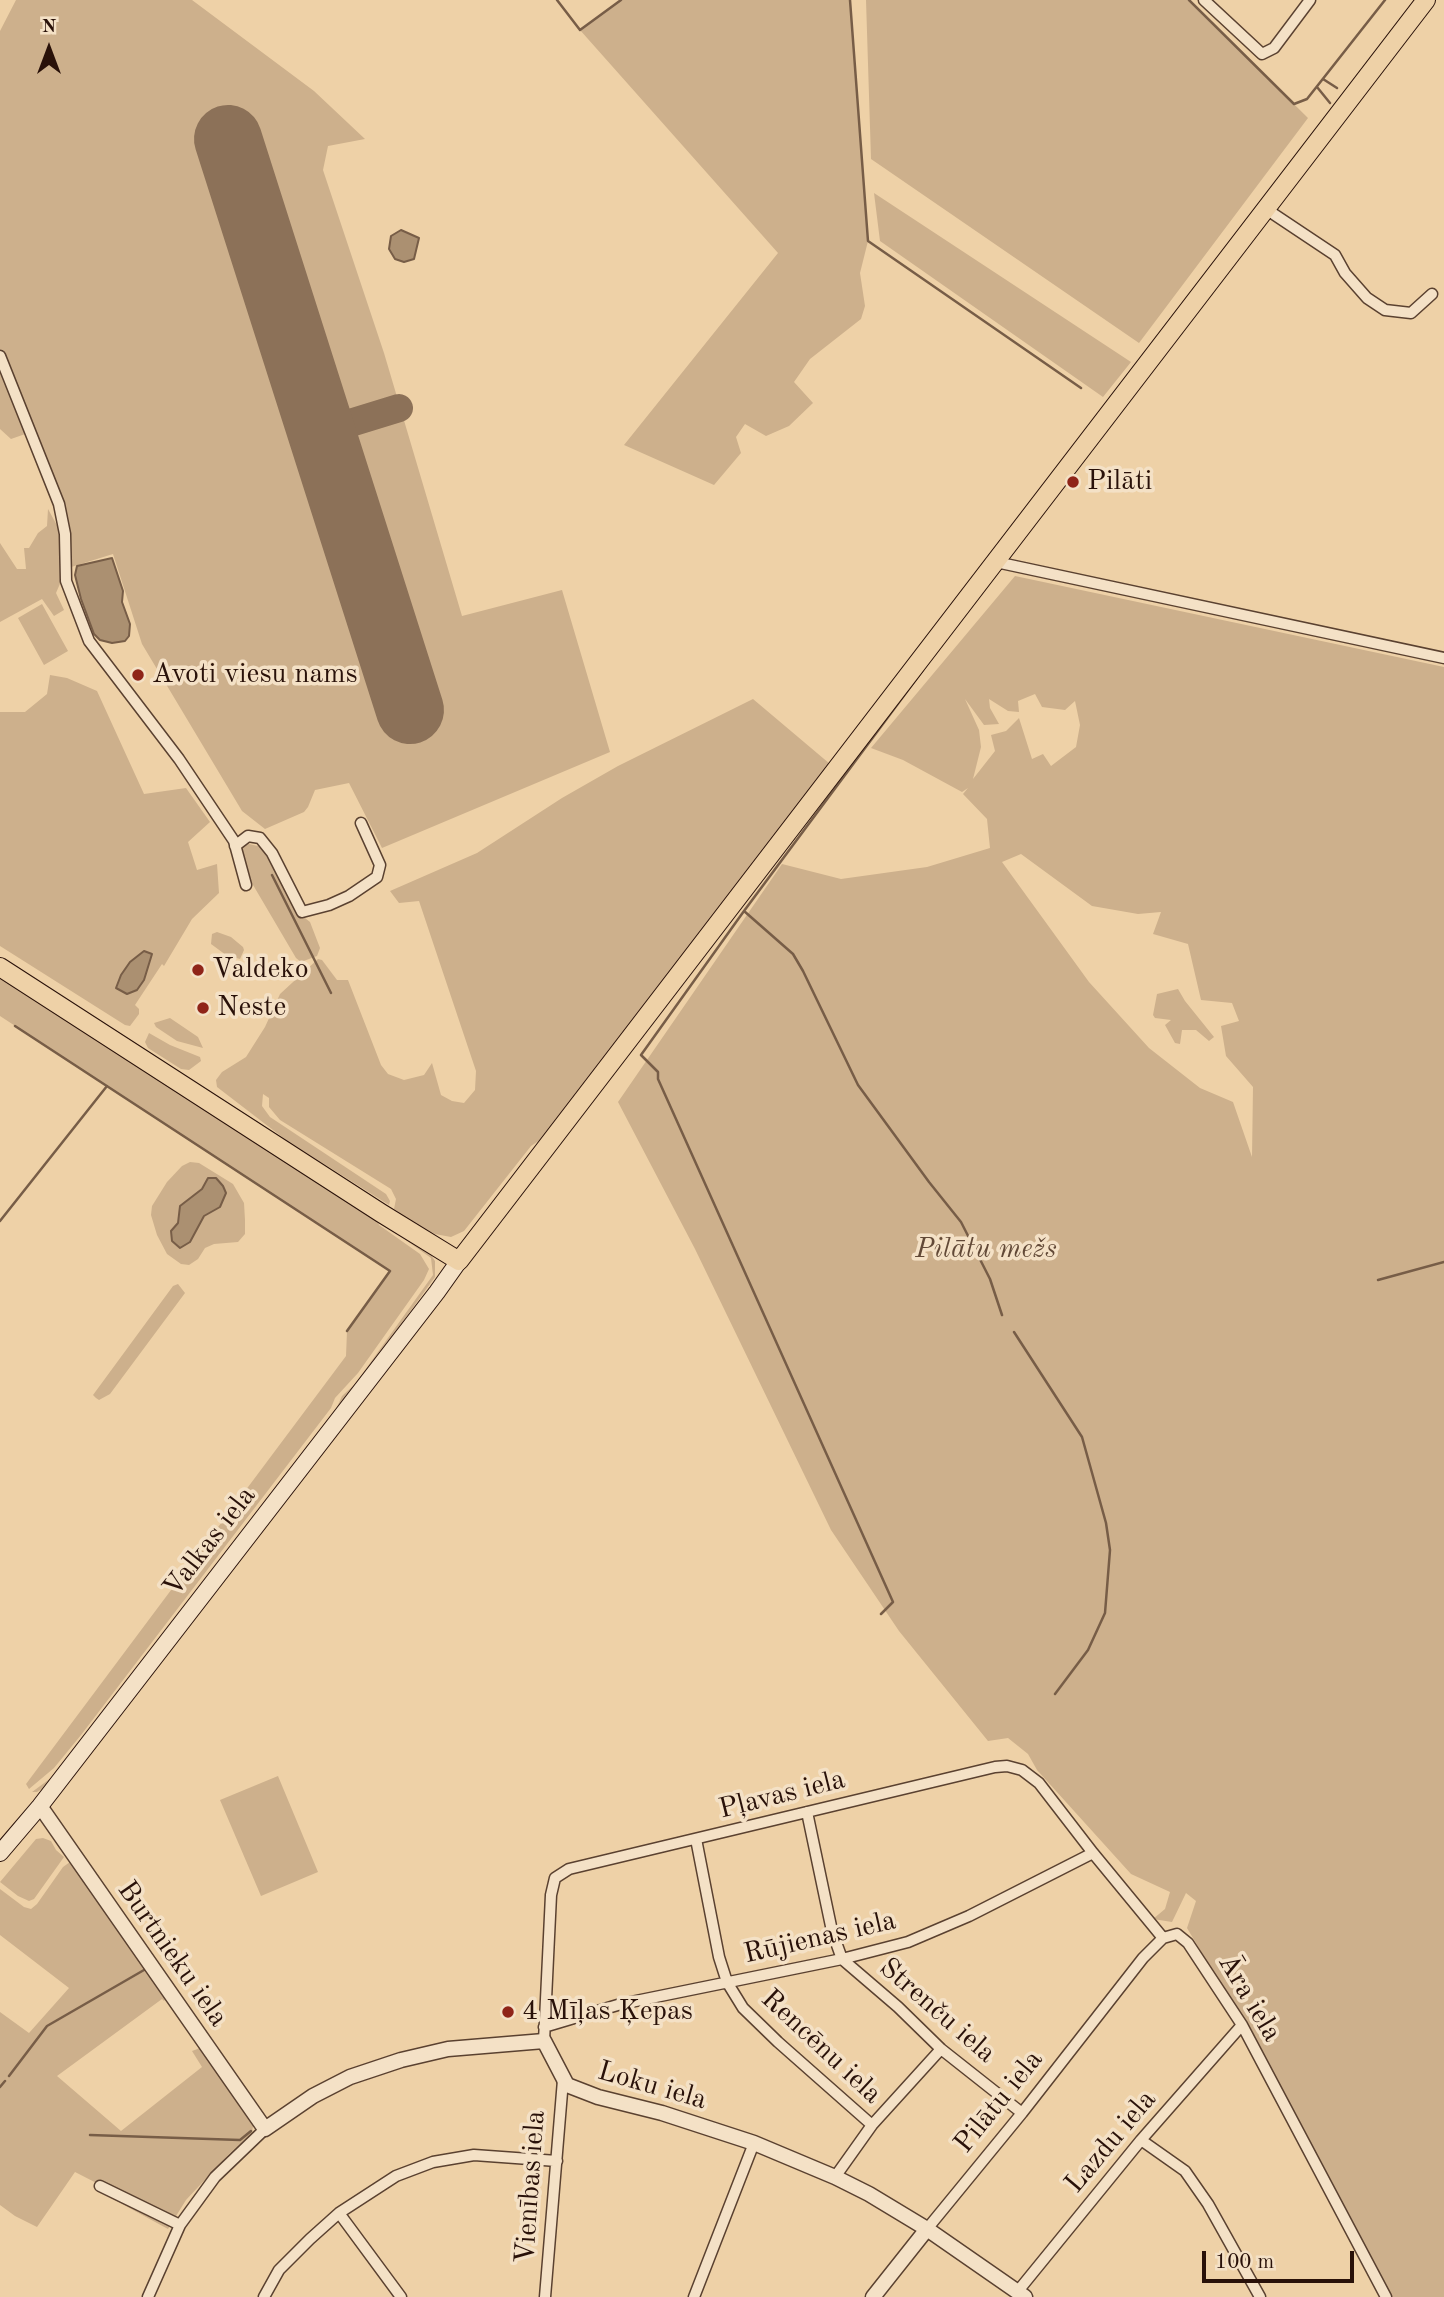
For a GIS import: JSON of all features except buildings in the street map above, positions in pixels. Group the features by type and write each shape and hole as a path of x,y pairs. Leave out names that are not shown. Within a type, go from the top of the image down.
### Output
{"highway":[{"path":"0,967 459,1261 1426,0"}],"main road":[{"name":"Valkas iela","path":"0,1853 40,1806 459,1261"}],"street":[{"path":"1204,0 1262,54 1274,48 1310,0"},
{"path":"1266,209 1335,255 1345,273 1367,298 1385,310 1411,313 1432,294"},
{"path":"0,356 59,504 65,534 66,581 89,641 179,759 235,846 246,885"},
{"path":"996,562 1444,658"},
{"path":"235,846 248,836 260,838 272,853 302,912 349,896 377,877 380,865 361,823"},
{"name":"Pļavas iela","path":"544,2034 551,1895 555,1878 569,1869 1007,1766 1022,1770 1039,1783 1093,1853"},
{"name":"Burtnieku iela","path":"40,1806 265,2129"},
{"name":"Strenču iela","path":"807,1812 832,1931 842,1959 898,2007 941,2049 1022,2113"},
{"name":"Rencēnu iela","path":"696,1839 719,1957 727,1982 743,2007 760,2025 872,2126"},
{"path":"1093,1853 1163,1938"},
{"name":"Rūjienas iela","path":"544,2034 621,2004 842,1959 908,1942 969,1916 1093,1853"},
{"name":"Āra iela","path":"1163,1938 1177,1934 1188,1943 1242,2025 1386,2297"},
{"name":"Pilātu iela","path":"873,2297 1143,1958 1163,1938"},
{"name":"Lazdu iela","path":"1022,2294 1141,2140 1242,2025"},
{"path":"148,2297 180,2225 215,2177 265,2129 313,2096 349,2077 401,2060 448,2049 544,2034"},
{"name":"Loku iela","path":"544,2034 567,2085 598,2098 662,2113 754,2143 835,2177 869,2194 927,2230 1022,2294"},
{"path":"835,2177 872,2126 941,2049"},
{"name":"Vienības iela","path":"545,2297 563,2080"},
{"path":"1141,2140 1185,2171 1208,2204 1259,2297"},
{"path":"694,2297 754,2143"},
{"path":"264,2297 279,2270 339,2213 396,2176 433,2162 474,2155 557,2161"},
{"path":"100,2186 180,2225"},
{"path":"339,2213 401,2297"}],"green space":[{"path":"16,0 192,0 314,91 365,139 328,146 323,170 384,353 462,616 562,590 610,752 382,848 349,783 315,790 304,812 265,829 242,811 142,644 113,554 68,568 67,514 35,436 28,433 11,439 0,429 0,31"},
{"path":"621,0 850,0 868,241 860,273 865,306 861,319 810,359 794,382 813,403 789,426 766,436 745,424 736,437 741,453 714,485 624,445 778,253 580,30"},
{"path":"866,0 1189,0 1308,118 1139,343 871,159"},
{"path":"874,193 1131,362 1103,397 880,241"},
{"path":"48,509 59,529 62,579 56,593 64,610 54,616 42,599 0,622 0,543 17,569 26,569 24,548 29,548 38,533 47,526"},
{"name":"Pilātu mežs","path":"1015,576 1444,667 1444,2297 1392,2297 1245,2025 1187,1928 1196,1901 1186,1893 1172,1922 1153,1919 1165,1909 1170,1892 1131,1874 1037,1770 1028,1754 1008,1738 988,1741 899,1631 831,1530 695,1249 618,1102 782,864 841,879 927,867 990,848 987,819 963,794 968,788 962,792 903,760 871,748","holes":["1035,694 1042,707 1065,710 1075,701 1080,725 1076,747 1051,766 1043,754 1032,759 1019,718 1006,731 991,735 995,751 973,779 981,747 979,730 965,699 984,725 999,724 990,708 989,699 1008,711 1019,712 1018,701","1021,854 1092,906 1138,914 1161,912 1153,934 1188,944 1201,1000 1232,1003 1239,1021 1221,1026 1226,1056 1253,1087 1252,1157 1233,1102 1200,1088 1149,1048 1089,982 1002,862"]},
{"path":"42,604 68,651 44,665 18,618"},
{"path":"50,675 67,678 97,691 144,794 186,788 210,822 188,842 197,870 217,864 219,893 192,919 164,966 162,964 135,1005 139,1014 130,1026 0,946 0,712 25,712 47,694"},
{"path":"753,699 830,764 543,1138 531,1146 464,1231 451,1237 420,1227 394,1209 396,1199 391,1189 280,1120 269,1107 269,1098 263,1094 262,1106 270,1117 386,1194 389,1205 286,1140 217,1087 216,1080 222,1072 246,1057 265,1027 280,994 318,959 322,960 337,980 348,980 381,1065 388,1074 404,1080 424,1075 432,1063 441,1095 464,1103 475,1090 476,1071 419,901 399,903 390,891 477,853 562,798 618,766"},
{"path":"249,844 262,847 295,910 310,922 320,948 317,956 301,962 296,958 246,873 239,853 243,846"},
{"path":"217,932 231,937 243,947 240,959 226,955 211,944 212,934"},
{"path":"0,976 377,1219 379,1225 420,1254 429,1269 358,1373 335,1398 331,1408 81,1735 54,1768 29,1789 26,1784 346,1356 347,1331 389,1271 0,1016"},
{"path":"1178,989 1214,1037 1209,1041 1196,1030 1182,1030 1180,1044 1175,1043 1165,1025 1171,1020 1155,1018 1153,1015 1157,994"},
{"path":"170,1018 198,1037 203,1048 177,1041 154,1023"},
{"path":"149,1033 200,1057 201,1061 189,1070 181,1069 148,1048 145,1042"},
{"path":"190,1162 199,1163 233,1184 244,1203 245,1234 238,1242 214,1244 205,1248 198,1259 189,1265 181,1264 167,1254 151,1215 152,1206 167,1182 182,1166"},
{"path":"383,1221 431,1255 435,1261 435,1277 353,1391 125,1688 45,1787 32,1792 51,1778 124,1687 333,1416 342,1396 355,1384 433,1275 431,1258 382,1223"},
{"path":"178,1284 185,1293 110,1394 99,1400 96,1398 93,1395 173,1286"},
{"path":"278,1776 318,1872 261,1896 220,1800"},
{"path":"36,1839 51,1841 64,1857 34,1899 29,1901 0,1882"},
{"path":"70,1862 166,1998 57,2076 121,2131 202,2067 192,2051 200,2048 253,2126 252,2133 186,2200 168,2229 111,2198 114,2192 75,2172 37,2227 0,2205 0,2012 29,2033 69,1988 0,1935 0,1889 24,1907 31,1909 63,1867"}],"shaded area":[{"path":"401,230 419,238 414,259 404,262 395,259 389,249 391,236"},
{"path":"112,558 130,624 129,636 125,641 112,643 100,640 94,634 75,575 77,566"},
{"path":"144,951 152,954 144,980 137,990 127,994 116,988 130,962"},
{"path":"208,1178 216,1178 226,1193 220,1207 204,1216 190,1242 180,1248 172,1241 171,1231 178,1223 180,1206 202,1189"}],"waterway":[{"path":"557,0 580,30 621,0"},
{"path":"850,0 868,241 1081,388"},
{"path":"1189,0 1294,104 1307,99 1385,0"},
{"path":"1323,79 1337,88"},
{"path":"1317,87 1330,103"},
{"path":"881,1614 893,1602 658,1079 658,1072 641,1055 923,670"},
{"path":"272,875 331,993"},
{"path":"744,911 793,954 858,1085 961,1222 990,1279 1002,1315"},
{"path":"15,1026 390,1271 347,1331"},
{"path":"0,1221 107,1086"},
{"path":"1378,1280 1444,1262"},
{"path":"1014,1332 1082,1437 1106,1523 1110,1550 1105,1613 1088,1650 1055,1694"},
{"path":"9,2076 47,2026 144,1970"},
{"path":"0,2087 5,2081"},
{"path":"90,2135 240,2140 251,2131"}],"taxiway":[{"path":"321,432 399,408"}],"runway":[{"path":"228,139 410,710"}],"place":[{"name":"Pilāti","path":"1073,482"},
{"name":"Avoti viesu nams","path":"138,675"},
{"name":"Valdeko","path":"198,970"},
{"name":"Neste","path":"203,1008"},
{"name":"4 Mīļas Ķepas","path":"508,2012"}]}
